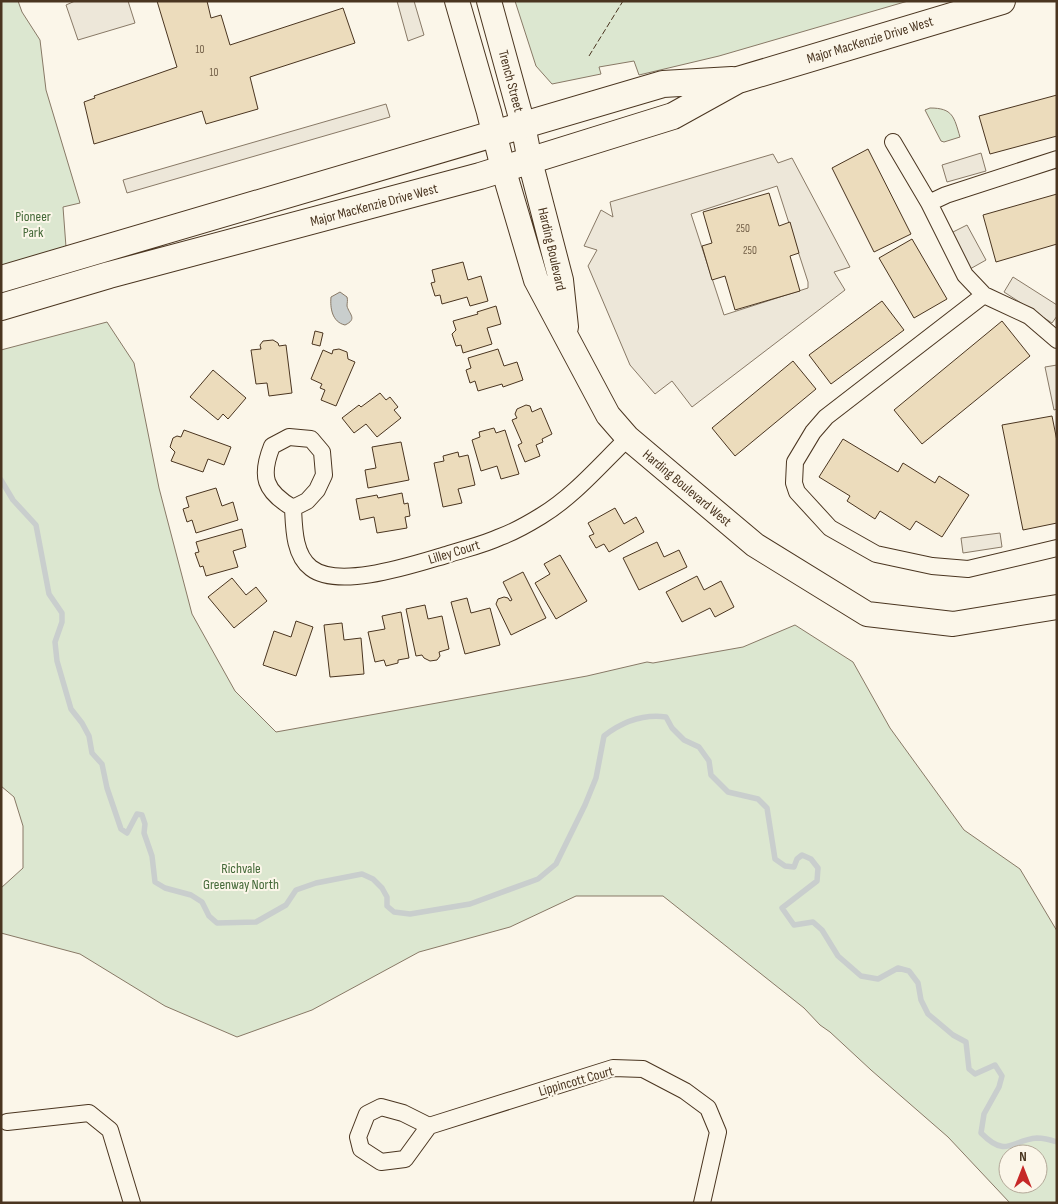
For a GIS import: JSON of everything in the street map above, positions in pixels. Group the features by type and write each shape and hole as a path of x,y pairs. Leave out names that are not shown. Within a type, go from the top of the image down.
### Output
{"main road":[{"name":"Major MacKenzie Drive West","path":"1,307 530,161 673,116 738,80 1002,1"},
{"name":"Major MacKenzie Drive West","path":"1,279 663,84 738,80"}],"street":[{"name":"Trench Street","path":"457,1 495,134"},
{"name":"Trench Street","path":"489,1 523,125 530,161"},
{"name":"Harding Boulevard West","path":"495,134 536,280 608,415 628,438 755,546 867,614 953,624 1057,607"},
{"path":"893,142 929,203 965,276 984,296 1029,316 1057,340"},
{"path":"929,203 946,195 1057,160"},
{"name":"Harding Boulevard","path":"530,161 561,280 568,338"},
{"path":"984,296 826,418 814,432 795,462 794,483 797,492 830,528 876,554 932,566 968,569 1057,548"},
{"name":"Lilley Court","path":"293,508 294,534 302,558 311,568 323,575 348,577 398,569 501,537 541,516 572,493 628,438"},
{"name":"Lippincott Court","path":"429,1126 613,1068 643,1069 685,1091 708,1108 718,1132 702,1203"},
{"path":"7,1122 89,1113 110,1130 132,1203"}],"green space":[{"name":"Pioneer Park","path":"1,1 18,1 22,12 40,40 46,90 80,203 63,207 66,247 1,274"},
{"path":"515,1 908,1 719,56 639,75 634,61 599,67 601,74 552,84 536,66"},
{"path":"938,108 948,112 954,119 960,137 944,142 941,141 925,110"},
{"name":"Richvale Greenway North","path":"107,322 134,363 159,488 192,614 235,691 276,732 587,676 647,662 653,663 743,647 795,625 853,662 890,728 964,830 1020,869 1057,931 1057,1203 1010,1203 1002,1194 1048,1194 1048,1144 998,1144 998,1190 948,1137 820,1025 804,1008 663,896 576,896 510,927 419,952 312,1010 237,1037 165,1006 80,954 1,933 1,888 23,868 23,826 14,797 1,786 1,350"}],"shaded area":[{"path":"75,1 128,1 135,23 78,40 66,5"},
{"path":"397,1 414,1 424,35 408,41"},
{"path":"386,104 390,117 127,193 123,180"},
{"path":"981,153 986,171 947,182 942,165"},
{"path":"773,154 778,163 792,158 850,267 834,272 845,290 692,407 672,381 655,394 630,365 588,266 597,250 584,246 601,210 613,217 610,202","holes":["777,186 808,282 808,288 724,315 691,214"]},
{"path":"967,225 986,260 970,269 951,233"},
{"path":"1013,277 1057,305 1057,316 1052,323 1004,292"},
{"path":"340,292 347,297 347,306 352,316 351,321 345,325 337,321 331,306 331,297"},
{"path":"1057,365 1057,409 1054,410 1045,367"},
{"path":"1000,533 1002,547 963,553 961,538"}],"building":[{"path":"157,1 207,1 211,18 221,15 230,45 343,8 355,43 250,77 258,109 206,124 202,111 94,144 84,102 95,98 94,96 177,67"},
{"path":"1057,95 1057,136 990,154 979,116"},
{"path":"868,149 911,234 874,252 832,168"},
{"path":"769,193 779,226 790,222 799,253 790,256 800,291 735,310 725,276 712,280 702,246 712,243 703,212"},
{"path":"1057,194 1057,244 996,262 983,215"},
{"path":"912,239 947,299 914,318 879,258"},
{"path":"463,262 468,280 481,276 488,301 470,306 467,297 442,304 440,295 435,296 431,283 435,282 432,270"},
{"path":"882,301 904,330 831,384 809,355"},
{"path":"496,306 501,324 487,328 492,344 463,353 461,345 456,346 452,334 456,330 453,321 478,314 477,312"},
{"path":"1002,321 1030,356 922,444 894,410"},
{"path":"315,331 323,333 320,346 312,344"},
{"path":"273,340 279,346 286,345 292,393 269,396 267,383 256,384 251,350 261,349 260,345 263,341"},
{"path":"339,349 347,352 348,359 355,362 336,406 321,400 325,390 320,388 322,384 311,379 323,350 332,354 333,350"},
{"path":"498,349 504,366 517,362 523,380 503,387 502,384 478,391 475,381 470,383 466,370 471,368 468,358"},
{"path":"793,361 816,389 735,456 712,428"},
{"path":"213,370 246,398 228,419 223,414 218,420 190,397"},
{"path":"380,393 386,400 390,397 398,407 394,410 401,418 377,437 366,424 354,433 342,418 359,405 361,407"},
{"path":"526,405 530,406 532,412 541,408 552,434 542,439 543,442 536,445 540,456 525,462 518,445 522,443 512,420 517,418 515,414 517,409"},
{"path":"1052,416 1057,441 1057,523 1023,530 1002,425"},
{"path":"494,428 496,433 505,430 519,474 501,479 497,466 481,471 472,440 480,437 479,432"},
{"path":"184,430 231,447 224,465 208,459 203,472 171,461 175,452 170,447 173,438 181,437"},
{"path":"843,439 898,472 903,463 935,483 939,476 969,495 942,537 916,521 910,530 880,511 875,519 847,501 850,496 819,477"},
{"path":"401,442 409,480 368,488 365,470 376,468 372,447"},
{"path":"458,452 459,457 468,455 475,485 458,489 462,503 443,507 434,463 444,461 443,456"},
{"path":"216,488 222,506 233,502 238,520 196,533 192,520 187,522 183,509 189,507 186,497"},
{"path":"402,493 404,504 408,503 410,516 405,517 407,528 377,533 374,517 360,520 356,499 377,495 378,498"},
{"path":"615,508 624,524 636,517 644,532 609,552 604,544 596,548 589,536 594,534 588,523"},
{"path":"242,529 246,547 233,551 238,567 206,576 203,566 200,567 195,553 199,552 196,542"},
{"path":"657,542 664,557 679,550 687,567 639,590 623,558"},
{"path":"560,555 587,601 556,619 535,583 550,574 544,564"},
{"path":"523,572 546,618 511,635 496,604 498,599 504,597 510,601 512,600 503,582"},
{"path":"697,576 704,590 721,581 734,607 715,617 710,608 682,622 666,592"},
{"path":"232,578 246,595 256,587 267,601 234,628 208,597"},
{"path":"467,598 471,613 490,608 500,645 465,654 451,602"},
{"path":"425,605 428,619 442,616 449,649 439,652 440,656 437,660 430,661 422,655 416,656 406,609"},
{"path":"401,612 409,658 398,660 398,663 386,666 384,660 375,662 368,632 385,629 382,616"},
{"path":"296,621 313,627 296,676 263,665 274,631 291,637"},
{"path":"342,623 344,640 361,638 364,674 330,677 324,625"}],"waterway":[{"path":"1,480 13,500 36,525 49,594 62,613 62,622 55,642 57,661 71,709 89,736 92,753 102,764 107,788 121,829 127,833 137,814 142,815 145,824 144,833 152,856 155,882 165,888 191,895 202,902 209,916 217,923 256,922 286,905 296,890 316,883 362,874 373,879 382,888 387,897 387,906 394,912 410,914 470,904 538,879 556,864 585,805 596,778 604,736 633,720 657,716 666,717 672,728 684,740 699,747 709,761 711,775 728,792 758,799 767,808 775,859 785,866 794,867 797,859 802,855 811,859 818,868 817,881 782,908 794,925 813,922 822,930 838,956 861,976 878,979 898,968 909,971 918,983 921,1000 928,1014 953,1035 966,1042 969,1069 975,1074 995,1065 1002,1076 999,1087 984,1114 981,1133 990,1141 1003,1147 1037,1138 1057,1142"}],"fence":[{"path":"589,56 623,1"}]}
